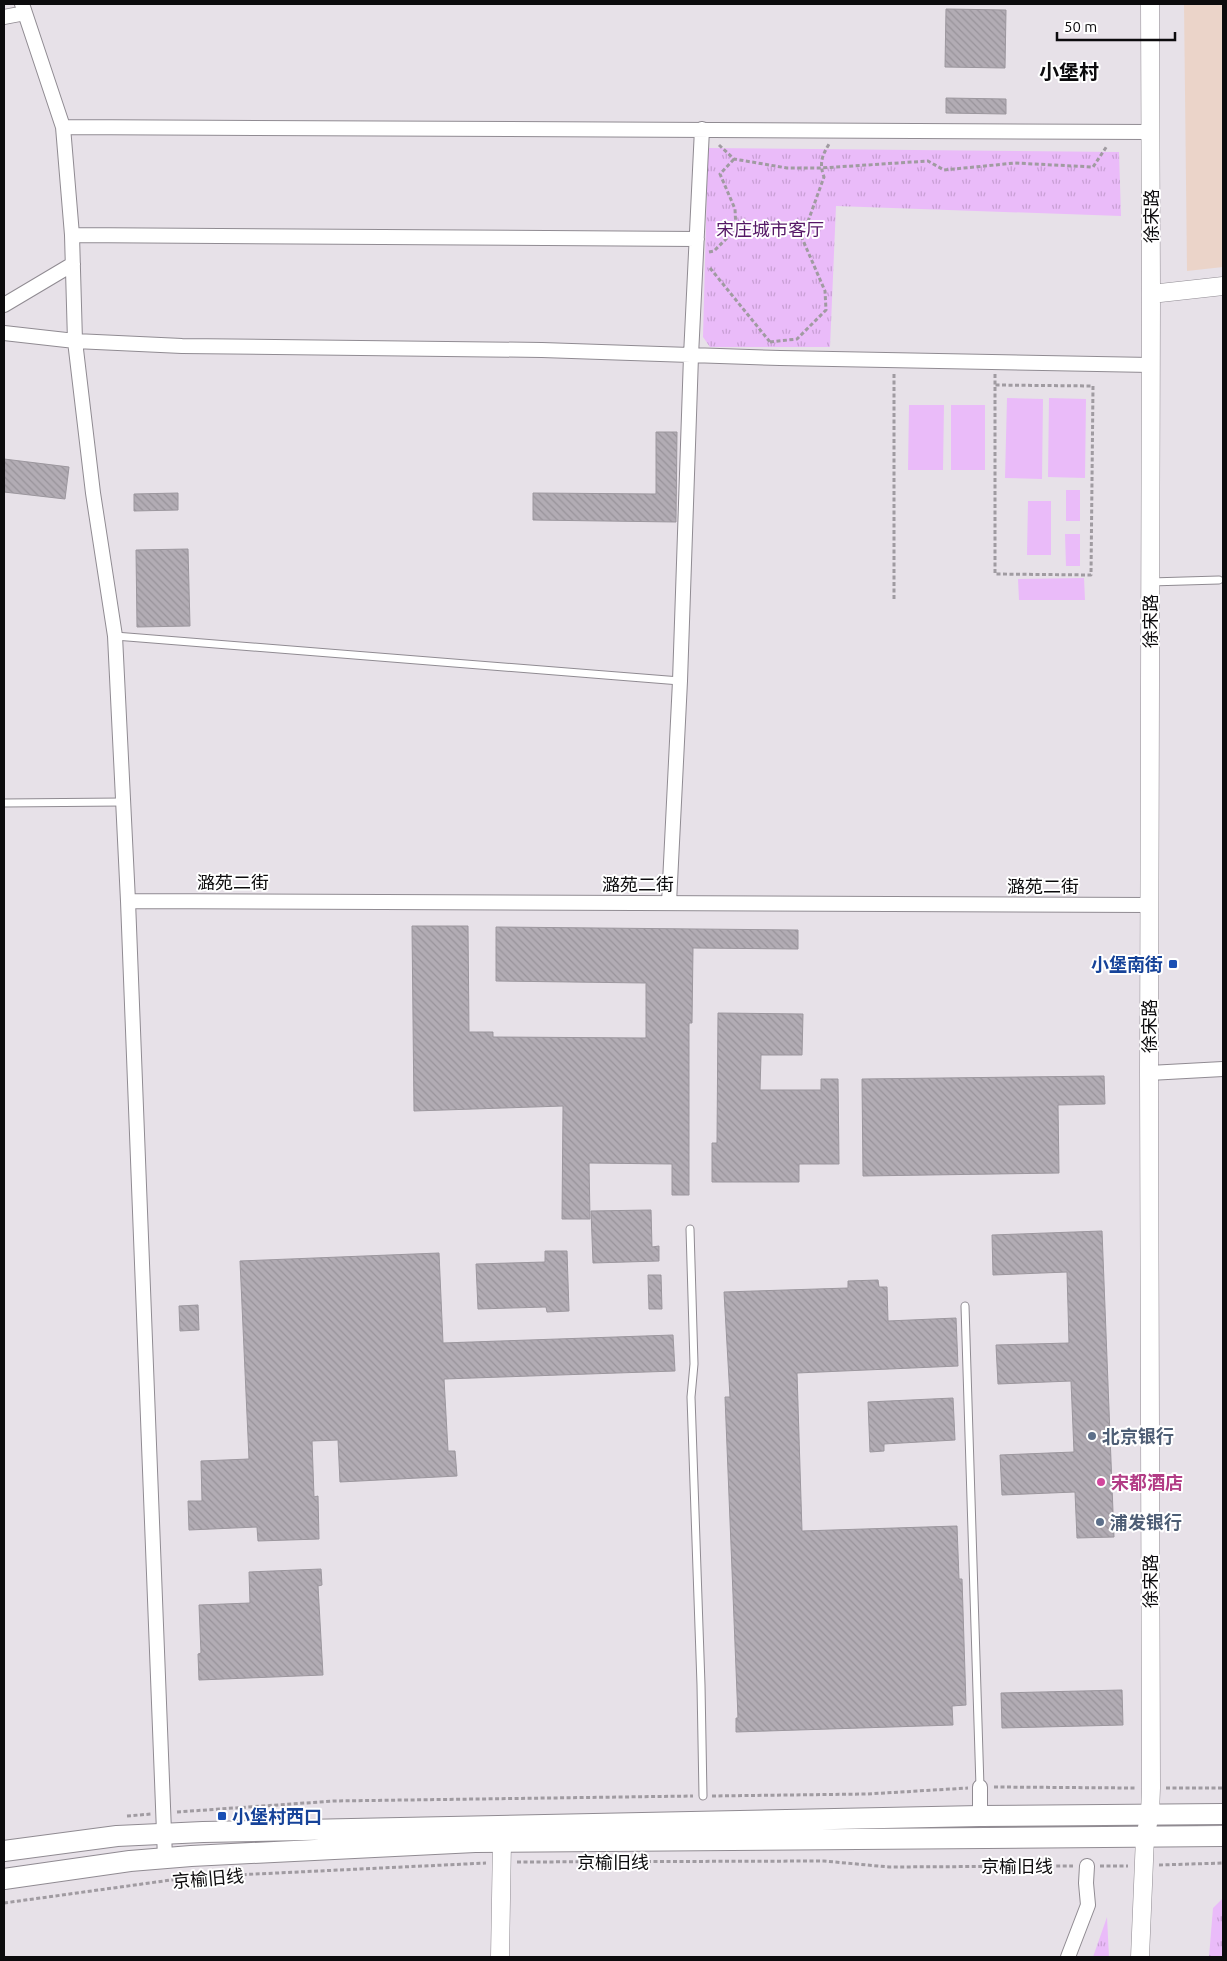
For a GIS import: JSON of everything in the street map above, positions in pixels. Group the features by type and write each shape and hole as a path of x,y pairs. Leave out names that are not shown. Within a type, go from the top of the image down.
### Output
{"main road":[{"path":"4,1851 117,1836 165,1833 980,1816 1223,1814"},
{"name":"京榆旧线","path":"4,1879 130,1861 191,1856 502,1841 1223,1836"}],"street":[{"name":"徐宋路","path":"1140,1957 1144,1837 1150,1814 1151,1788 1149,1073 1150,4"},
{"path":"4,17 23,9 63,127 72,235 75,341 93,493 115,636 128,901 162,1813 166,1858"},
{"path":"63,127 1150,132"},
{"path":"669,903 680,681 691,356 702,129"},
{"path":"72,235 697,239"},
{"path":"4,304 73,264"},
{"path":"1151,294 1223,286"},
{"path":"4,333 75,341 182,346 542,350 691,356 1151,365"},
{"name":"潞苑二街","path":"128,901 1149,905"},
{"path":"1149,1073 1223,1069"},
{"path":"980,1787 980,1816"},
{"path":"500,1957 502,1841"},
{"path":"1068,1957 1088,1905 1087,1866"}],"lane":[{"path":"1150,582 1219,580"},
{"path":"115,636 680,681"},
{"path":"4,802 123,802"},
{"path":"690,1228 694,1364 691,1397 703,1796"},
{"path":"965,1306 980,1787"}],"path":[{"path":"702,129 734,159 787,168 821,168 928,161 944,170 1015,164 1093,167 1118,131"},
{"path":"770,342 797,339 826,310 825,290 802,238 824,177 821,168 821,157 838,130"},
{"path":"697,255 714,251 736,229 735,209 720,174 734,159"},
{"path":"697,255 716,274 770,342 780,358"},
{"path":"894,360 894,599"},
{"path":"994,361 994,385 995,574 1092,575 1093,386 994,385"},
{"path":"119,1818 162,1813 334,1801 867,1794 980,1787 1223,1788"},
{"name":"京榆旧线","path":"4,1903 192,1878 501,1862 824,1861 889,1867 1143,1866 1223,1863"}],"shaded area":[{"path":"1184,4 1223,4 1223,267 1187,271"}],"green space":[{"name":"宋庄城市客厅","path":"708,148 1119,152 1121,216 836,206 830,347 710,347 703,337"},
{"path":"1007,398 1043,399 1042,479 1005,478"},
{"path":"1049,398 1086,399 1085,478 1048,477"},
{"path":"909,405 944,405 943,470 908,470"},
{"path":"951,405 985,405 985,470 951,470"},
{"path":"1066,490 1080,490 1080,521 1066,521"},
{"path":"1028,501 1051,501 1051,555 1027,555"},
{"path":"1065,534 1080,534 1080,566 1066,566"},
{"path":"1084,578 1085,600 1019,600 1018,579"},
{"path":"1223,1898 1223,1957 1209,1957 1213,1908"},
{"path":"1107,1917 1109,1957 1093,1957"}],"building":[{"path":"946,9 1006,10 1005,68 945,67"},
{"path":"946,98 1006,99 1006,114 946,113"},
{"path":"656,432 677,432 676,522 533,520 533,493 656,494"},
{"path":"4,459 69,467 65,499 4,492"},
{"path":"178,493 178,510 134,511 134,494"},
{"path":"188,549 190,626 137,627 136,550"},
{"path":"412,926 468,926 469,1032 493,1032 493,1037 646,1038 646,983 496,981 496,927 798,930 798,949 693,948 692,1023 689,1023 689,1195 672,1195 672,1164 589,1163 590,1219 562,1219 563,1106 414,1111"},
{"path":"718,1013 803,1014 802,1055 761,1055 760,1090 821,1090 821,1079 838,1079 839,1164 799,1164 799,1182 712,1182 712,1143 717,1143"},
{"path":"1104,1076 1105,1104 1058,1105 1059,1173 863,1176 862,1079"},
{"path":"651,1210 652,1247 659,1246 659,1261 593,1263 591,1211"},
{"path":"1102,1231 1114,1537 1077,1538 1075,1492 1002,1495 1000,1455 1074,1452 1071,1381 998,1384 996,1345 1069,1343 1067,1272 993,1275 992,1235"},
{"path":"545,1251 567,1251 569,1311 547,1312 546,1307 478,1309 476,1264 545,1262"},
{"path":"439,1253 443,1343 673,1335 675,1371 444,1379 448,1451 455,1451 457,1476 340,1482 338,1440 312,1441 314,1497 318,1496 319,1539 258,1541 257,1527 189,1530 188,1501 202,1501 201,1461 249,1459 240,1261"},
{"path":"648,1275 661,1275 662,1309 649,1309"},
{"path":"878,1280 879,1287 887,1287 888,1321 956,1318 958,1366 797,1373 802,1531 957,1526 959,1579 962,1579 966,1705 952,1706 953,1725 736,1732 736,1718 738,1718 725,1397 730,1397 724,1292 848,1288 848,1281"},
{"path":"198,1305 199,1330 180,1331 179,1306"},
{"path":"953,1398 955,1440 884,1444 884,1451 870,1452 868,1402"},
{"path":"321,1569 322,1585 318,1586 323,1675 199,1680 198,1654 201,1653 199,1605 250,1603 249,1572"},
{"path":"1122,1690 1123,1725 1002,1728 1001,1693"}],"place":[{"name":"小堡南街","path":"1173,964"},
{"name":"北京银行","path":"1092,1436"},
{"name":"宋都酒店","path":"1101,1482"},
{"name":"浦发银行","path":"1100,1522"},
{"name":"小堡村西口","path":"222,1816"}],"district":[{"name":"小堡村","path":"1069,71"}]}
